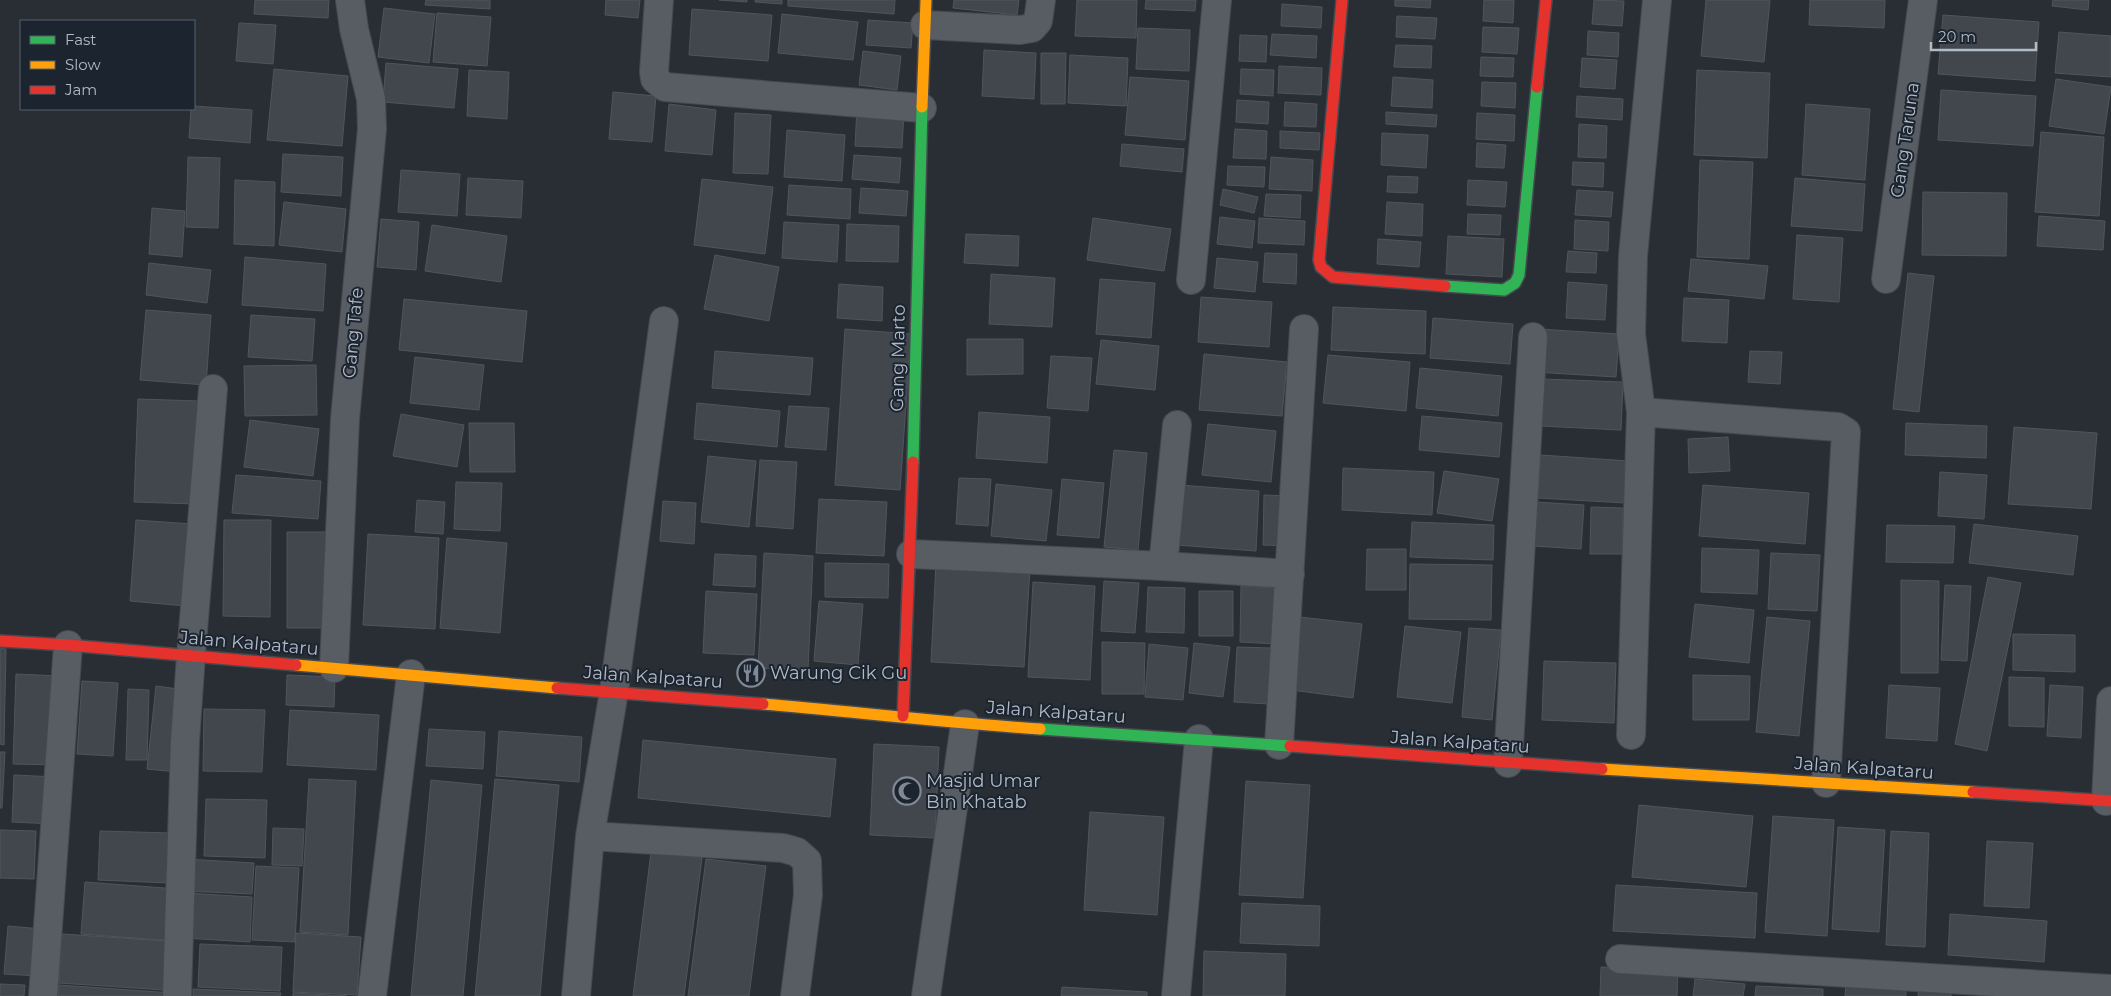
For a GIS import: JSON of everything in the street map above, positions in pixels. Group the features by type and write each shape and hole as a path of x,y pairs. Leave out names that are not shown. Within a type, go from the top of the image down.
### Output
{"street":[{"name":"Gang Tafe","path":"334,668 345,420 372,129 371,99 354,29 350,0"},
{"path":"659,0 654,72 655,79 664,87 922,108"},
{"path":"926,12 1020,30 1032,28 1038,21 1041,0"},
{"path":"1191,280 1217,0"},
{"path":"1342,0 1319,260 1321,267 1333,276 1504,290 1515,283 1519,275 1546,0"},
{"path":"1631,735 1641,412 1631,334 1632,256 1657,0"},
{"name":"Gang Taruna","path":"1886,279 1923,0"},
{"name":"Gang Marto","path":"903,716 911,554 926,12"},
{"path":"576,996 590,836 614,691 664,321"},
{"path":"1279,745 1304,330"},
{"path":"1508,763 1533,337"},
{"path":"177,996 190,655 213,389"},
{"path":"1641,412 1838,427 1846,432 1826,783"},
{"path":"1163,566 1177,425"},
{"path":"911,554 1290,574"},
{"name":"Jalan Kalpataru","path":"0,640 903,716 965,724 1198,739 1508,763 2109,801"},
{"path":"43,996 68,645"},
{"path":"372,996 411,674"},
{"path":"2109,801 2111,701"},
{"path":"926,996 965,724"},
{"path":"1176,996 1198,739"},
{"path":"590,836 783,848 797,852 807,861 808,895 795,996"},
{"path":"1620,958 2111,989"}],"building":[{"path":"255,0 329,0 328,18 254,14"},
{"path":"426,0 490,0 490,9 425,5"},
{"path":"606,0 640,0 638,18 605,15"},
{"path":"719,0 747,0 747,2"},
{"path":"755,0 782,0 782,4 755,2"},
{"path":"788,0 895,0 894,14 788,6"},
{"path":"954,0 1019,0 1017,15 953,8"},
{"path":"1077,0 1137,0 1136,38 1075,36"},
{"path":"1146,0 1196,0 1195,11 1145,9"},
{"path":"1395,0 1431,0 1430,8 1395,6"},
{"path":"1484,0 1514,0 1513,23 1483,21"},
{"path":"1594,0 1624,1 1622,26 1592,24"},
{"path":"1706,0 1770,0 1764,62 1701,56"},
{"path":"1810,0 1885,0 1884,28 1809,25"},
{"path":"2053,0 2089,0 2088,10 2052,6"},
{"path":"1282,4 1322,7 1321,28 1281,26"},
{"path":"384,8 435,14 429,63 378,57"},
{"path":"692,9 772,15 768,61 689,55"},
{"path":"437,13 491,17 487,66 433,62"},
{"path":"782,14 858,22 853,60 778,53"},
{"path":"1943,15 2039,22 2035,81 1938,74"},
{"path":"1397,16 1437,18 1435,39 1396,37"},
{"path":"868,20 913,23 911,48 866,45"},
{"path":"239,23 276,25 273,64 236,61"},
{"path":"1483,27 1519,28 1517,54 1482,52"},
{"path":"1138,28 1190,30 1189,71 1136,69"},
{"path":"1588,31 1619,33 1618,57 1587,55"},
{"path":"2059,32 2111,36 2111,77 2055,73"},
{"path":"1272,34 1317,36 1316,58 1270,55"},
{"path":"1240,35 1267,36 1266,62 1239,61"},
{"path":"1396,45 1432,46 1431,68 1394,67"},
{"path":"984,50 1036,53 1034,99 982,96"},
{"path":"863,51 901,56 897,90 859,85"},
{"path":"1041,53 1066,53 1065,104 1041,104"},
{"path":"1070,55 1128,58 1126,106 1068,103"},
{"path":"1481,57 1514,58 1513,77 1480,76"},
{"path":"1582,58 1617,60 1615,89 1580,87"},
{"path":"386,63 458,69 454,108 383,102"},
{"path":"1279,66 1322,68 1321,95 1278,93"},
{"path":"274,69 348,76 342,146 267,140"},
{"path":"1241,69 1274,70 1273,96 1240,94"},
{"path":"469,70 509,72 507,119 467,116"},
{"path":"1697,70 1770,73 1767,158 1694,155"},
{"path":"1130,77 1189,81 1185,140 1125,135"},
{"path":"1393,77 1433,80 1432,108 1391,106"},
{"path":"2056,79 2111,87 2104,134 2049,126"},
{"path":"1482,82 1516,83 1515,108 1481,106"},
{"path":"1941,90 2036,96 2033,146 1938,140"},
{"path":"613,92 656,96 652,142 609,139"},
{"path":"1577,96 1623,99 1622,120 1576,117"},
{"path":"1237,100 1269,102 1268,124 1236,122"},
{"path":"1285,102 1317,104 1316,127 1284,126"},
{"path":"669,104 716,110 712,155 665,151"},
{"path":"1806,104 1870,109 1865,180 1802,175"},
{"path":"195,106 252,110 250,143 189,138 191,110 195,110"},
{"path":"857,108 904,111 902,148 855,146"},
{"path":"1386,112 1437,115 1436,127 1386,124"},
{"path":"735,113 771,115 768,174 733,173"},
{"path":"1477,113 1515,115 1514,141 1476,139"},
{"path":"1579,124 1607,126 1606,158 1578,157"},
{"path":"1235,129 1267,131 1266,159 1233,158"},
{"path":"787,130 845,135 842,181 784,177"},
{"path":"1280,131 1320,133 1319,150 1280,148"},
{"path":"2041,132 2104,137 2099,216 2035,212"},
{"path":"1382,133 1428,135 1426,168 1381,165"},
{"path":"1477,143 1506,145 1504,168 1476,167"},
{"path":"1122,144 1184,149 1182,172 1120,166"},
{"path":"283,154 343,157 341,196 281,192"},
{"path":"854,155 901,158 899,183 852,179"},
{"path":"188,157 220,158 218,228 186,227"},
{"path":"1271,157 1313,160 1312,191 1269,189"},
{"path":"1700,160 1753,162 1749,259 1697,257"},
{"path":"1573,162 1604,163 1603,187 1572,185"},
{"path":"1228,166 1265,167 1264,187 1227,185"},
{"path":"401,170 460,174 457,216 398,212"},
{"path":"1388,176 1418,177 1417,193 1387,192"},
{"path":"468,178 523,181 521,218 466,215"},
{"path":"1795,178 1865,184 1862,231 1791,226"},
{"path":"702,179 773,187 765,254 694,245"},
{"path":"235,180 275,182 274,246 234,244"},
{"path":"1468,180 1507,182 1505,207 1467,205"},
{"path":"789,185 851,189 850,219 787,215"},
{"path":"861,188 908,191 906,216 859,213"},
{"path":"1223,189 1258,197 1254,213 1220,205"},
{"path":"1577,190 1613,192 1611,217 1575,215"},
{"path":"1923,192 2007,193 2006,256 1922,255"},
{"path":"1266,194 1301,195 1300,218 1264,216"},
{"path":"284,202 346,209 342,252 279,245"},
{"path":"1387,202 1423,204 1422,236 1385,234"},
{"path":"152,208 185,211 182,257 149,254"},
{"path":"1468,214 1501,215 1500,235 1467,234"},
{"path":"2039,216 2105,221 2103,250 2037,246"},
{"path":"1220,217 1255,221 1252,248 1217,244"},
{"path":"1093,218 1171,229 1164,271 1087,260"},
{"path":"1259,218 1305,221 1304,245 1258,243"},
{"path":"381,219 419,222 416,270 377,267"},
{"path":"1575,220 1609,222 1608,251 1574,249"},
{"path":"784,222 839,225 837,262 782,258"},
{"path":"847,224 899,226 898,262 846,261"},
{"path":"432,225 507,236 501,282 425,271"},
{"path":"966,234 1019,236 1018,266 964,263"},
{"path":"1797,235 1843,238 1839,302 1793,299"},
{"path":"1448,236 1504,239 1502,277 1446,274"},
{"path":"1378,239 1421,242 1419,267 1377,264"},
{"path":"1568,251 1597,253 1596,273 1566,272"},
{"path":"1265,253 1297,254 1296,284 1263,282"},
{"path":"715,255 779,267 769,321 704,309"},
{"path":"245,257 326,264 323,311 242,305"},
{"path":"1217,258 1258,262 1255,292 1214,288"},
{"path":"1691,259 1768,266 1764,299 1688,291"},
{"path":"149,263 211,270 207,303 146,295"},
{"path":"1908,273 1934,276 1919,412 1893,409"},
{"path":"991,274 1055,278 1052,327 989,324"},
{"path":"1100,279 1155,283 1151,338 1096,334"},
{"path":"1568,282 1607,285 1605,320 1566,318"},
{"path":"839,284 883,287 882,321 837,318"},
{"path":"1201,297 1272,302 1269,347 1198,342"},
{"path":"1684,298 1729,300 1727,343 1682,341"},
{"path":"404,299 527,311 522,362 399,350"},
{"path":"1333,307 1426,311 1425,354 1331,350"},
{"path":"146,310 211,315 206,385 140,380"},
{"path":"251,315 315,319 312,361 248,357"},
{"path":"1433,318 1513,324 1510,364 1430,358"},
{"path":"845,329 911,334 900,490 835,485"},
{"path":"1538,329 1619,334 1616,377 1534,372"},
{"path":"967,339 1023,339 1023,374 967,375"},
{"path":"1101,340 1159,346 1155,390 1096,384"},
{"path":"715,351 813,358 810,395 712,388"},
{"path":"1750,351 1782,352 1780,384 1748,382"},
{"path":"1204,354 1287,362 1282,416 1199,410"},
{"path":"1328,355 1410,362 1406,411 1323,403"},
{"path":"1051,356 1092,358 1088,411 1047,408"},
{"path":"415,357 484,365 479,410 410,403"},
{"path":"316,365 317,415 245,416 244,366"},
{"path":"1420,368 1502,376 1498,416 1416,408"},
{"path":"1542,379 1623,382 1621,430 1540,426"},
{"path":"138,399 199,401 196,504 134,502"},
{"path":"697,403 780,411 777,447 694,439"},
{"path":"789,406 829,408 826,450 785,447"},
{"path":"979,412 1050,417 1047,463 976,458"},
{"path":"401,414 464,425 457,467 393,456"},
{"path":"1422,416 1502,423 1499,457 1419,450"},
{"path":"250,420 319,429 313,476 244,467"},
{"path":"469,423 514,423 515,472 470,472"},
{"path":"1906,423 1987,426 1986,458 1905,455"},
{"path":"1208,424 1276,431 1271,482 1202,475"},
{"path":"2014,427 2097,433 2091,509 2008,504"},
{"path":"1728,437 1730,471 1689,473 1688,439"},
{"path":"1114,450 1147,453 1138,550 1104,547"},
{"path":"1541,455 1629,461 1626,503 1538,498"},
{"path":"708,456 756,461 749,527 701,522"},
{"path":"760,460 797,462 793,529 756,526"},
{"path":"1343,468 1434,472 1432,515 1342,510"},
{"path":"1444,471 1499,479 1492,521 1437,513"},
{"path":"1940,472 1987,475 1984,519 1938,516"},
{"path":"236,475 321,481 318,519 232,513"},
{"path":"959,478 991,479 988,526 956,524"},
{"path":"1062,479 1104,483 1099,538 1057,535"},
{"path":"456,482 502,483 500,531 454,529"},
{"path":"996,484 1052,490 1046,541 991,536"},
{"path":"1180,485 1259,491 1256,551 1177,545"},
{"path":"1703,485 1809,493 1805,544 1699,536"},
{"path":"1264,495 1291,496 1290,546 1263,545"},
{"path":"819,499 887,502 884,556 816,553"},
{"path":"417,500 445,502 443,534 415,532"},
{"path":"663,501 696,503 694,544 660,541"},
{"path":"1536,502 1584,505 1581,549 1533,546"},
{"path":"1591,507 1623,508 1622,554 1590,554"},
{"path":"136,520 192,524 185,606 130,601"},
{"path":"224,520 271,520 270,617 223,616"},
{"path":"1412,522 1494,525 1493,560 1410,557"},
{"path":"1974,524 2078,536 2073,575 1969,563"},
{"path":"1887,525 1955,526 1953,563 1886,562"},
{"path":"287,532 329,532 330,628 287,628"},
{"path":"368,534 439,538 435,629 363,625"},
{"path":"447,538 507,543 500,633 440,628"},
{"path":"1702,548 1759,550 1757,594 1701,592"},
{"path":"1367,549 1406,549 1406,590 1366,590"},
{"path":"764,553 813,556 808,670 758,668"},
{"path":"1771,553 1820,555 1817,611 1768,609"},
{"path":"715,554 756,556 755,587 713,585"},
{"path":"825,563 889,564 888,598 825,597"},
{"path":"936,563 1030,568 1024,667 931,662"},
{"path":"1410,564 1492,565 1491,620 1409,619"},
{"path":"1988,577 2021,583 1987,751 1955,744"},
{"path":"1901,580 1939,581 1938,673 1901,673"},
{"path":"1104,581 1139,583 1135,633 1101,631"},
{"path":"1033,582 1095,586 1090,680 1028,677"},
{"path":"1945,585 1971,586 1967,661 1941,660"},
{"path":"1241,586 1279,588 1277,644 1240,642"},
{"path":"1148,587 1185,588 1184,633 1146,632"},
{"path":"706,591 757,594 754,655 703,653"},
{"path":"1199,591 1233,591 1233,636 1199,636"},
{"path":"819,601 863,604 858,665 814,661"},
{"path":"1695,604 1754,610 1749,663 1689,657"},
{"path":"1300,617 1362,624 1353,698 1291,690"},
{"path":"1767,617 1810,621 1799,736 1756,732"},
{"path":"1405,626 1461,632 1452,703 1397,697"},
{"path":"1469,628 1501,630 1492,720 1462,717"},
{"path":"2013,634 2075,635 2075,672 2013,670"},
{"path":"1102,642 1145,643 1144,694 1102,694"},
{"path":"1194,643 1230,647 1223,697 1189,693"},
{"path":"1149,644 1188,648 1183,700 1145,697"},
{"path":"1237,647 1271,648 1269,704 1234,702"},
{"path":"0,648 6,649 4,745 0,744"},
{"path":"1544,661 1616,663 1614,723 1542,720"},
{"path":"16,674 60,676 57,765 13,764"},
{"path":"287,675 335,677 334,707 286,705"},
{"path":"1693,675 1750,676 1749,720 1693,720"},
{"path":"2009,677 2044,678 2044,727 2009,726"},
{"path":"82,681 118,683 113,756 77,754"},
{"path":"1889,685 1940,688 1937,741 1886,738"},
{"path":"2050,685 2083,687 2081,738 2047,736"},
{"path":"156,686 186,690 178,772 147,769"},
{"path":"128,689 149,690 147,760 126,760"},
{"path":"204,709 265,710 262,772 203,771"},
{"path":"290,710 379,715 376,770 287,765"},
{"path":"429,729 485,732 483,769 426,766"},
{"path":"499,731 582,737 579,782 496,776"},
{"path":"643,740 836,759 830,817 638,798"},
{"path":"874,744 939,747 935,838 870,835"},
{"path":"0,752 5,752 2,808 0,808"},
{"path":"14,775 56,777 54,824 12,822"},
{"path":"309,779 356,781 348,935 300,932"},
{"path":"495,779 559,785 540,996 475,996"},
{"path":"431,780 482,785 463,996 411,996"},
{"path":"1246,781 1310,785 1303,898 1239,895"},
{"path":"206,799 267,800 265,858 204,856"},
{"path":"1639,805 1753,816 1746,887 1632,877"},
{"path":"1090,812 1164,817 1157,915 1084,910"},
{"path":"1773,816 1834,820 1827,936 1765,932"},
{"path":"1838,827 1885,830 1879,932 1832,929"},
{"path":"273,828 304,829 302,866 272,865"},
{"path":"0,830 36,831 34,879 0,878"},
{"path":"100,831 171,833 169,883 98,880"},
{"path":"1891,831 1929,833 1925,947 1886,945"},
{"path":"1987,841 2033,843 2029,908 1984,906"},
{"path":"651,852 702,858 684,996 633,996"},
{"path":"186,859 254,863 252,894 184,891"},
{"path":"706,859 766,866 749,996 688,996"},
{"path":"256,866 299,868 295,942 252,940"},
{"path":"85,882 178,889 174,941 81,934"},
{"path":"1616,885 1757,893 1755,938 1613,931"},
{"path":"187,893 252,897 250,942 184,938"},
{"path":"1242,903 1320,906 1319,946 1240,943"},
{"path":"1950,914 2047,921 2044,962 1948,955"},
{"path":"8,926 42,929 38,976 4,974"},
{"path":"296,933 361,937 357,995 293,992"},
{"path":"62,934 167,941 164,990 59,983"},
{"path":"200,944 282,947 280,991 198,987"},
{"path":"1204,951 1286,954 1285,996 1203,996"},
{"path":"1601,967 1678,970 1677,996 1600,996"},
{"path":"1695,979 1745,984 1743,996 1693,996"},
{"path":"1846,983 1906,987 1906,996 1845,996"},
{"path":"0,984 25,985 24,996 0,996"},
{"path":"59,985 173,993 173,996 58,996"},
{"path":"1756,986 1823,989 1823,996 1755,996"},
{"path":"1062,987 1147,992 1147,996 1061,996"},
{"path":"1919,987 1952,990 1951,996 1918,996"},
{"path":"193,989 281,993 280,996 193,996"},
{"path":"293,993 347,996 293,996"}],"traffic: fast":[{"path":"1445,286 1504,290 1515,283 1519,275 1537,87"},
{"path":"913,462 922,107"},
{"path":"1040,729 1290,746"}],"traffic: slow":[{"path":"922,107 926,0"},
{"path":"296,665 557,688"},
{"path":"763,704 1040,729"},
{"path":"1602,769 1973,792"}],"traffic: jam":[{"path":"1342,0 1319,260 1321,267 1333,277 1445,286"},
{"path":"1537,87 1546,0"},
{"path":"903,716 913,462"},
{"path":"0,641 68,645 296,665"},
{"path":"557,688 763,704"},
{"path":"1290,746 1602,769"},
{"path":"1973,792 2111,801"}],"place":[{"name":"Warung Cik Gu","path":"751,673"},
{"name":"Masjid Umar Bin Khatab","path":"907,791"}]}
